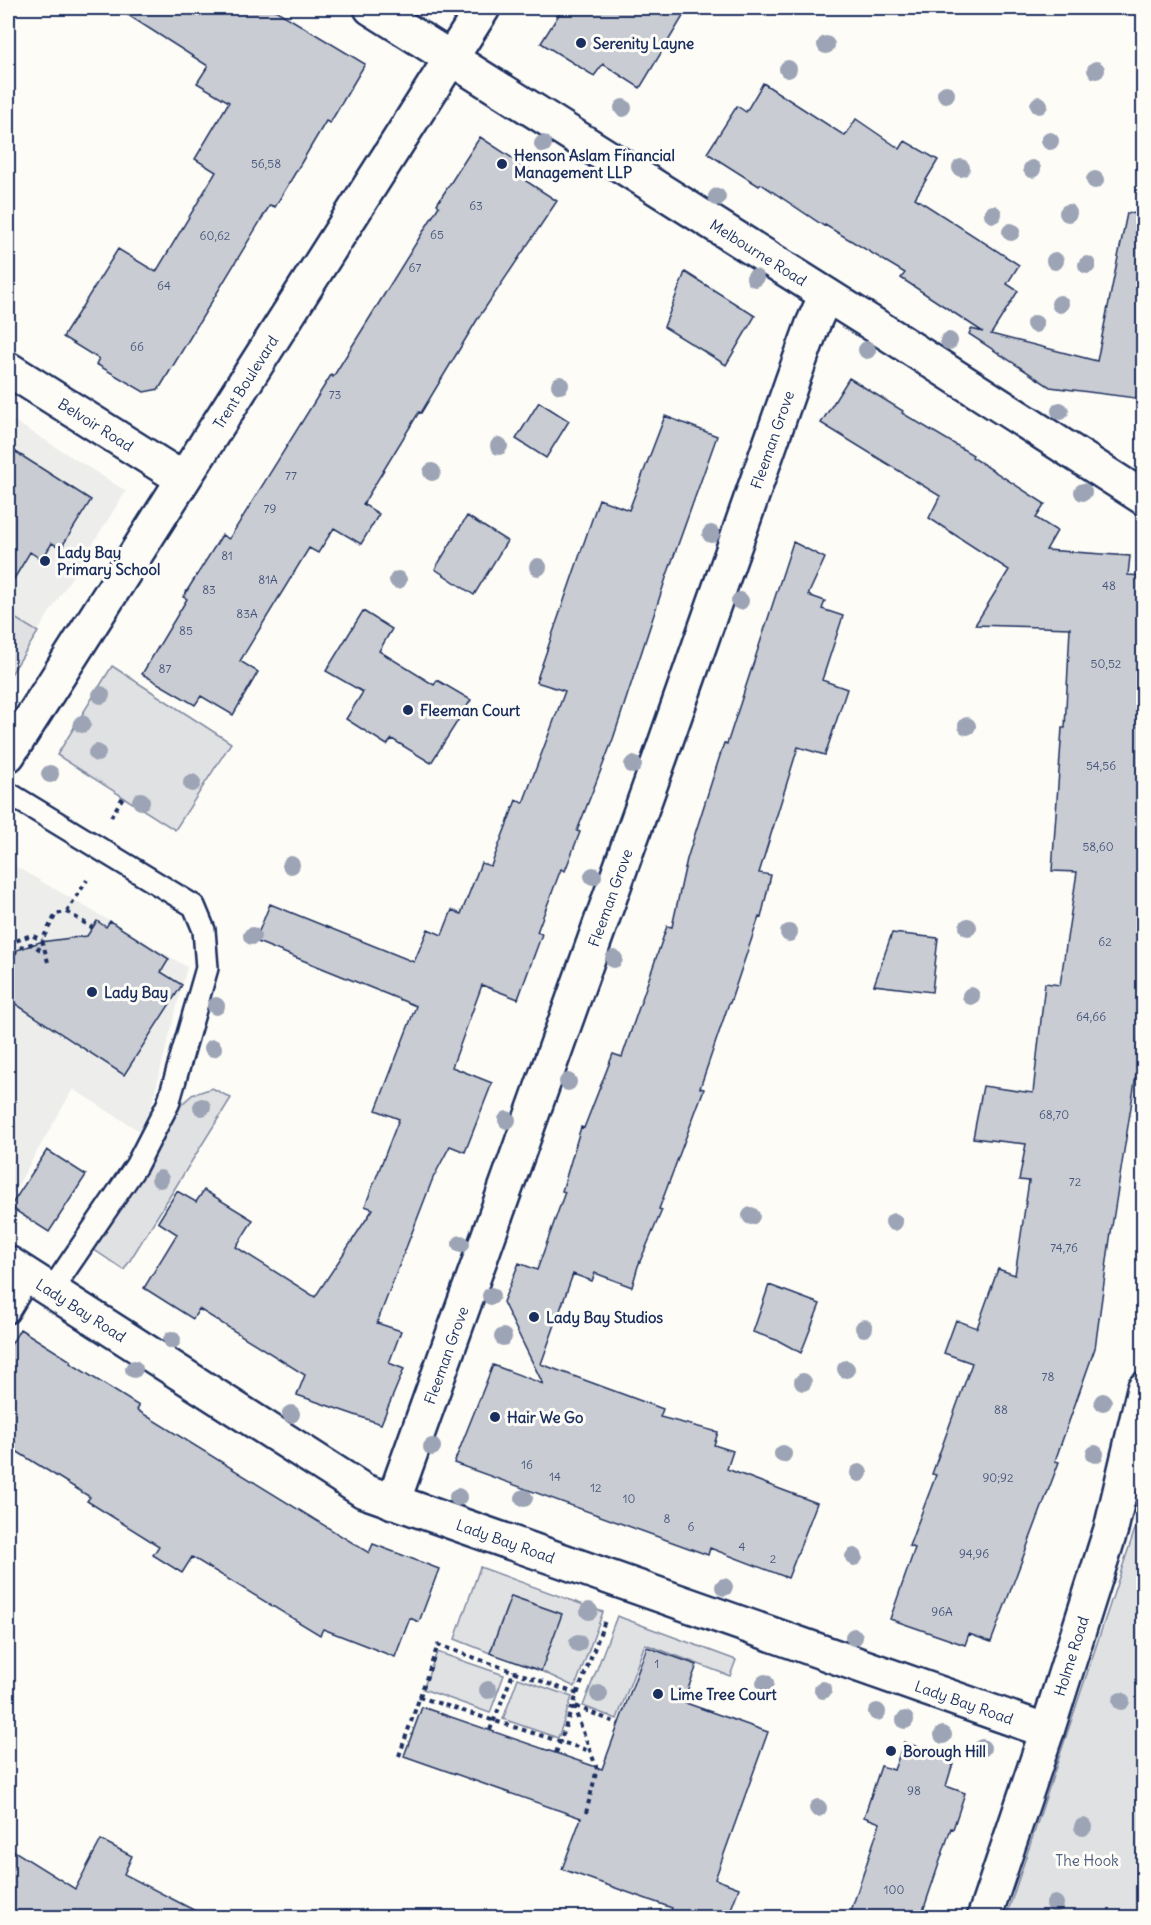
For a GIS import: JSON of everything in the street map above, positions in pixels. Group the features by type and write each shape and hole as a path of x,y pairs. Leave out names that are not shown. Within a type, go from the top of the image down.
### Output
{"street":[{"name":"Melbourne Road","path":"371,8 1143,498"},
{"name":"Trent Boulevard","path":"8,755 483,8"},
{"name":"Fleeman Grove","path":"393,1502 661,756 801,357 826,295"},
{"name":"Belvoir Road","path":"8,369 183,479"},
{"name":"Lady Bay Road","path":"29,1277 364,1491 1047,1731"},
{"name":"Holme Road","path":"984,1917 1047,1731 1111,1529 1143,1389"}],"lane":[{"path":"8,793 194,906 204,930 207,968 168,1104 136,1166 29,1277 8,1312"}],"path":[{"path":"67,912 105,851"},
{"path":"48,962 42,940 56,914 67,912 93,928"},
{"path":"8,943 31,935 42,940"},
{"path":"8,961 15,949 31,944 45,952"},
{"path":"556,1753 620,1582"},
{"path":"399,1756 438,1645 578,1694"},
{"path":"490,1730 514,1671"},
{"path":"419,1697 591,1752"},
{"path":"573,1705 619,1724"},
{"path":"573,1705 597,1769 586,1813"}],"shaded area":[{"name":"Lady Bay Primary School","path":"8,417 126,491 8,679"},
{"path":"8,862 187,967 144,1134 73,1089 8,1202"}],"green space":[{"path":"8,614 38,632 8,679"},
{"path":"112,666 231,743 175,830 57,755"},
{"path":"212,1088 231,1098 124,1270 93,1249 182,1104 192,1095"},
{"name":"The Hook","path":"1143,1505 1143,1917 1006,1917"},
{"path":"480,1567 603,1612 575,1687 541,1671 561,1614 511,1596 490,1653 455,1639"},
{"path":"617,1616 736,1660 730,1676 645,1644 617,1719 583,1706"},
{"path":"437,1652 504,1675 490,1713 423,1689"},
{"path":"518,1678 572,1697 558,1738 503,1719"}],"building":[{"path":"117,8 272,8 365,64 330,123 326,121 275,207 270,205 159,389 144,392 96,364 99,359 63,337 118,249 156,272 216,172 195,159 229,102 197,83 208,66"},
{"path":"563,8 688,8 640,88 603,64 594,76 541,43"},
{"path":"763,83 845,136 856,119 900,149 905,141 938,160 915,198 1019,265 1007,284 1018,291 991,334 1097,361 1127,213 1143,214 1143,399 1050,387 969,334 971,329 983,332 901,278 905,273 707,153 737,106 746,112"},
{"path":"480,137 532,171 526,181 557,201 477,320 363,504 379,514 361,544 334,528 318,553 309,548 240,661 258,672 233,715 201,696 195,705 142,674 187,599 183,597 222,535 229,539 331,375 333,377"},
{"path":"685,272 755,316 726,365 664,327"},
{"path":"849,378 973,455 972,457 1045,504 1036,518 1057,531 1046,550 1130,556 1128,575 1143,576 1143,998 1137,1069 1095,1348 1055,1461 1059,1462 991,1642 969,1634 965,1645 890,1619 915,1548 909,1546 936,1475 932,1474 972,1363 944,1353 956,1320 977,1328 998,1269 1015,1275 1029,1181 1019,1180 1026,1144 973,1138 983,1086 1033,1093 1045,983 1060,985 1077,872 1052,871 1062,728 1065,728 1070,628 975,625 1009,570 929,518 940,496 821,423"},
{"path":"539,402 569,421 546,458 516,439"},
{"path":"665,416 717,436 666,578 613,739 577,831 580,832 565,871 561,869 537,932 542,934 518,999 482,985 452,1067 492,1083 465,1152 450,1146 433,1178 377,1323 401,1331 389,1363 404,1369 381,1424 297,1395 305,1375 199,1309 193,1319 144,1288 177,1234 158,1222 177,1191 196,1202 204,1190 253,1220 236,1247 315,1297 373,1209 365,1206 399,1119 376,1110 416,1006 255,941 270,904 414,962 428,929 442,935 452,910 461,914 481,863 491,866 516,800 523,803 565,691 536,682 599,499 629,510"},
{"path":"8,447 91,500 61,548 52,543 42,560 30,552 8,589"},
{"path":"467,516 507,541 474,595 435,569"},
{"path":"793,542 825,558 808,595 825,601 822,609 843,616 822,680 847,689 825,755 798,747 759,873 771,875 761,918 759,917 700,1088 704,1089 659,1209 662,1210 638,1266 632,1287 595,1273 592,1281 573,1274 541,1364 663,1409 660,1417 718,1432 714,1445 733,1451 727,1469 817,1503 788,1578 710,1548 708,1555 454,1463 493,1365 543,1384 503,1302 519,1263 537,1270 565,1192 562,1191 581,1127 584,1128 613,1054 622,1057 667,926 672,927 687,859"},
{"name":"Fleeman Court","path":"363,611 392,629 379,651 434,685 437,680 471,700 431,763 392,739 387,745 346,719 363,692 326,671"},
{"name":"Lady Bay","path":"97,921 106,927 110,921 169,959 161,972 182,985 124,1075 8,999 8,979 13,972 11,962 17,950 40,942 87,936"},
{"path":"892,933 938,938 932,992 874,985"},
{"path":"47,1150 86,1175 49,1232 10,1207"},
{"path":"769,1285 820,1304 801,1353 779,1341 753,1332"},
{"path":"20,1329 139,1406 137,1410 369,1553 373,1544 439,1569 419,1622 410,1618 395,1657 323,1629 320,1635 192,1557 182,1573 153,1555 159,1546 87,1501 90,1497 8,1446 8,1350"},
{"path":"511,1596 562,1614 541,1671 490,1653"},
{"path":"647,1647 697,1665 683,1702 768,1732 715,1879 739,1888 728,1917 690,1917 671,1911 672,1908 562,1869 581,1818 404,1756 422,1707 602,1769"},
{"path":"904,1742 954,1760 946,1786 965,1793 921,1917 872,1917 851,1911 880,1823 864,1817 881,1766 894,1770"},
{"path":"101,1840 132,1856 124,1874 207,1917 8,1917 8,1847 75,1889"}],"place":[{"name":"Serenity Layne","path":"581,43"},
{"name":"Henson Aslam Financial Management LLP","path":"502,164"},
{"name":"Lady Bay Primary School","path":"45,561"},
{"name":"Fleeman Court","path":"408,710"},
{"name":"Lady Bay","path":"92,992"},
{"name":"Lady Bay Studios","path":"534,1317"},
{"name":"Hair We Go","path":"495,1417"},
{"name":"Lime Tree Court","path":"658,1694"},
{"name":"Borough Hill","path":"891,1751"}]}
